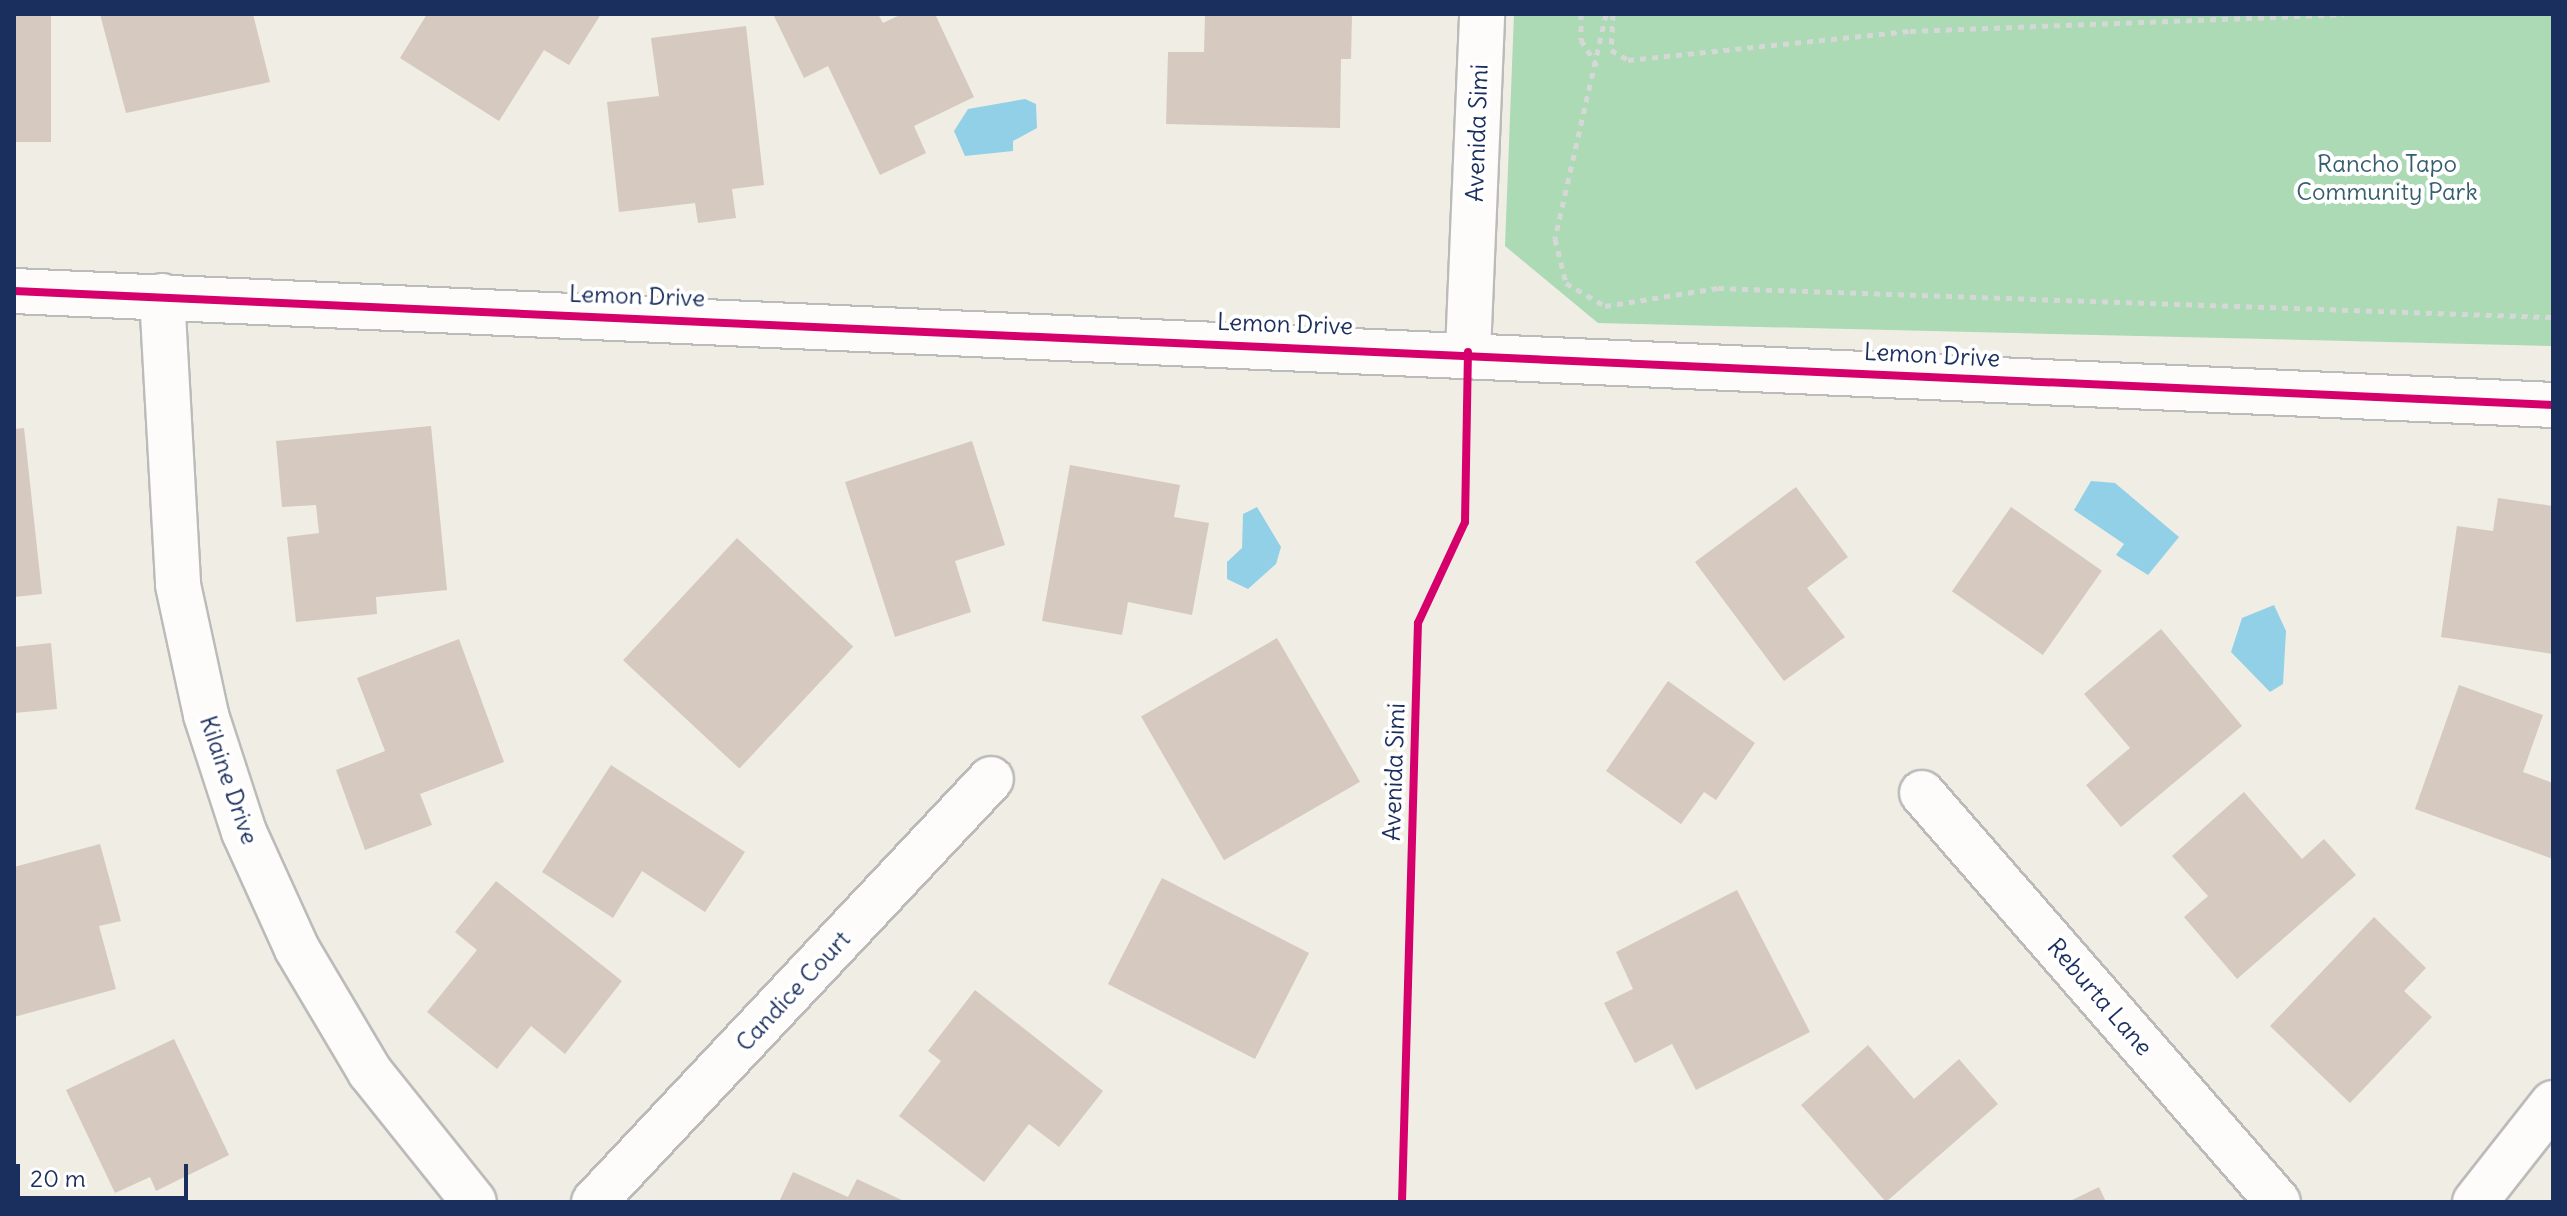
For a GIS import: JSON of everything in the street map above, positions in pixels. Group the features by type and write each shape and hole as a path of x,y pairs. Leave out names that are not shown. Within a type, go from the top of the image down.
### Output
{"street":[{"name":"Avenida Simi","path":"1468,352 1482,14"},
{"name":"Lemon Drive","path":"14,291 1468,352 2553,405"},
{"name":"Kilaine Drive","path":"162,296 178,585 206,715 244,832 297,949 370,1072 474,1202"},
{"name":"Candice Court","path":"594,1202 991,779"},
{"name":"Reburta Lane","path":"1922,793 2278,1202"},
{"path":"2475,1202 2553,1103"}],"path":[{"path":"1581,14 1581,40 1597,66"},
{"path":"1606,14 1597,66 1572,140 1555,239 1566,283 1605,306 1718,288 2553,317"},
{"path":"1613,14 1611,50 1628,60 1910,31 2344,14"}],"green space":[{"name":"Rancho Tapo Community Park","path":"1514,14 2553,14 2553,346 1598,323 1505,246"}],"water":[{"path":"1025,99 1036,104 1037,128 1013,141 1013,151 965,156 954,131 968,109"},
{"path":"2091,481 2115,483 2179,537 2148,575 2116,555 2124,544 2074,510"},
{"path":"1257,507 1281,547 1276,564 1248,589 1227,579 1227,562 1242,548 1243,514"},
{"path":"2274,605 2286,631 2283,684 2270,692 2231,652 2242,618"}],"building":[{"path":"14,14 51,14 51,142 14,142"},
{"path":"100,14 253,14 270,82 126,113"},
{"path":"427,14 601,14 569,65 544,50 499,121 400,58"},
{"path":"773,14 878,14 883,23 902,14 935,14 974,97 914,126 926,153 880,175 828,66 804,78"},
{"path":"1205,14 1352,14 1351,59 1341,59 1340,128 1166,124 1168,52 1204,52"},
{"path":"746,26 764,185 732,189 736,218 698,223 695,203 619,212 607,102 659,96 651,38"},
{"path":"431,426 447,590 376,597 377,614 296,622 287,537 319,533 316,505 282,507 276,441"},
{"path":"24,428 42,594 14,597 14,429"},
{"path":"972,441 1005,545 955,561 971,612 895,637 845,482"},
{"path":"1070,465 1180,485 1174,517 1209,523 1192,615 1128,602 1122,635 1042,621"},
{"path":"1796,487 1848,557 1807,588 1845,637 1784,681 1695,562"},
{"path":"2498,498 2553,506 2553,654 2441,637 2457,526 2493,531"},
{"path":"2011,507 2102,571 2043,655 1952,591"},
{"path":"737,538 853,646 739,769 623,660"},
{"path":"2161,629 2242,726 2121,827 2086,785 2130,748 2084,694"},
{"path":"1277,638 1360,782 1224,860 1141,716"},
{"path":"459,639 504,762 420,794 432,825 365,850 336,770 385,751 357,678"},
{"path":"51,643 57,709 14,713 14,647"},
{"path":"1668,681 1755,743 1716,800 1704,792 1681,824 1606,771"},
{"path":"2459,685 2543,715 2523,772 2553,783 2553,859 2415,809"},
{"path":"611,765 745,852 705,912 642,871 613,918 542,872"},
{"path":"2244,792 2302,859 2324,839 2356,875 2237,979 2184,917 2208,896 2172,856"},
{"path":"100,844 121,921 99,926 116,989 14,1017 14,867"},
{"path":"1162,878 1309,953 1255,1059 1108,984"},
{"path":"496,881 622,981 565,1054 531,1026 497,1069 427,1012 477,950 455,932"},
{"path":"1737,890 1810,1032 1696,1090 1672,1044 1635,1063 1604,1003 1633,989 1616,952"},
{"path":"2374,917 2426,968 2404,991 2432,1017 2350,1103 2270,1026"},
{"path":"975,990 1103,1091 1059,1147 1029,1124 984,1182 899,1116 941,1061 928,1051"},
{"path":"174,1039 229,1155 156,1191 150,1177 115,1193 66,1090"},
{"path":"1868,1045 1914,1099 1959,1059 1998,1104 1886,1202 1801,1105"},
{"path":"793,1172 848,1197 857,1179 906,1202 779,1202"},
{"path":"2099,1187 2106,1202 2068,1202"}],"cycle path":[{"path":"14,291 2553,405"},
{"path":"1402,1202 1418,623 1465,522 1468,352"}]}
